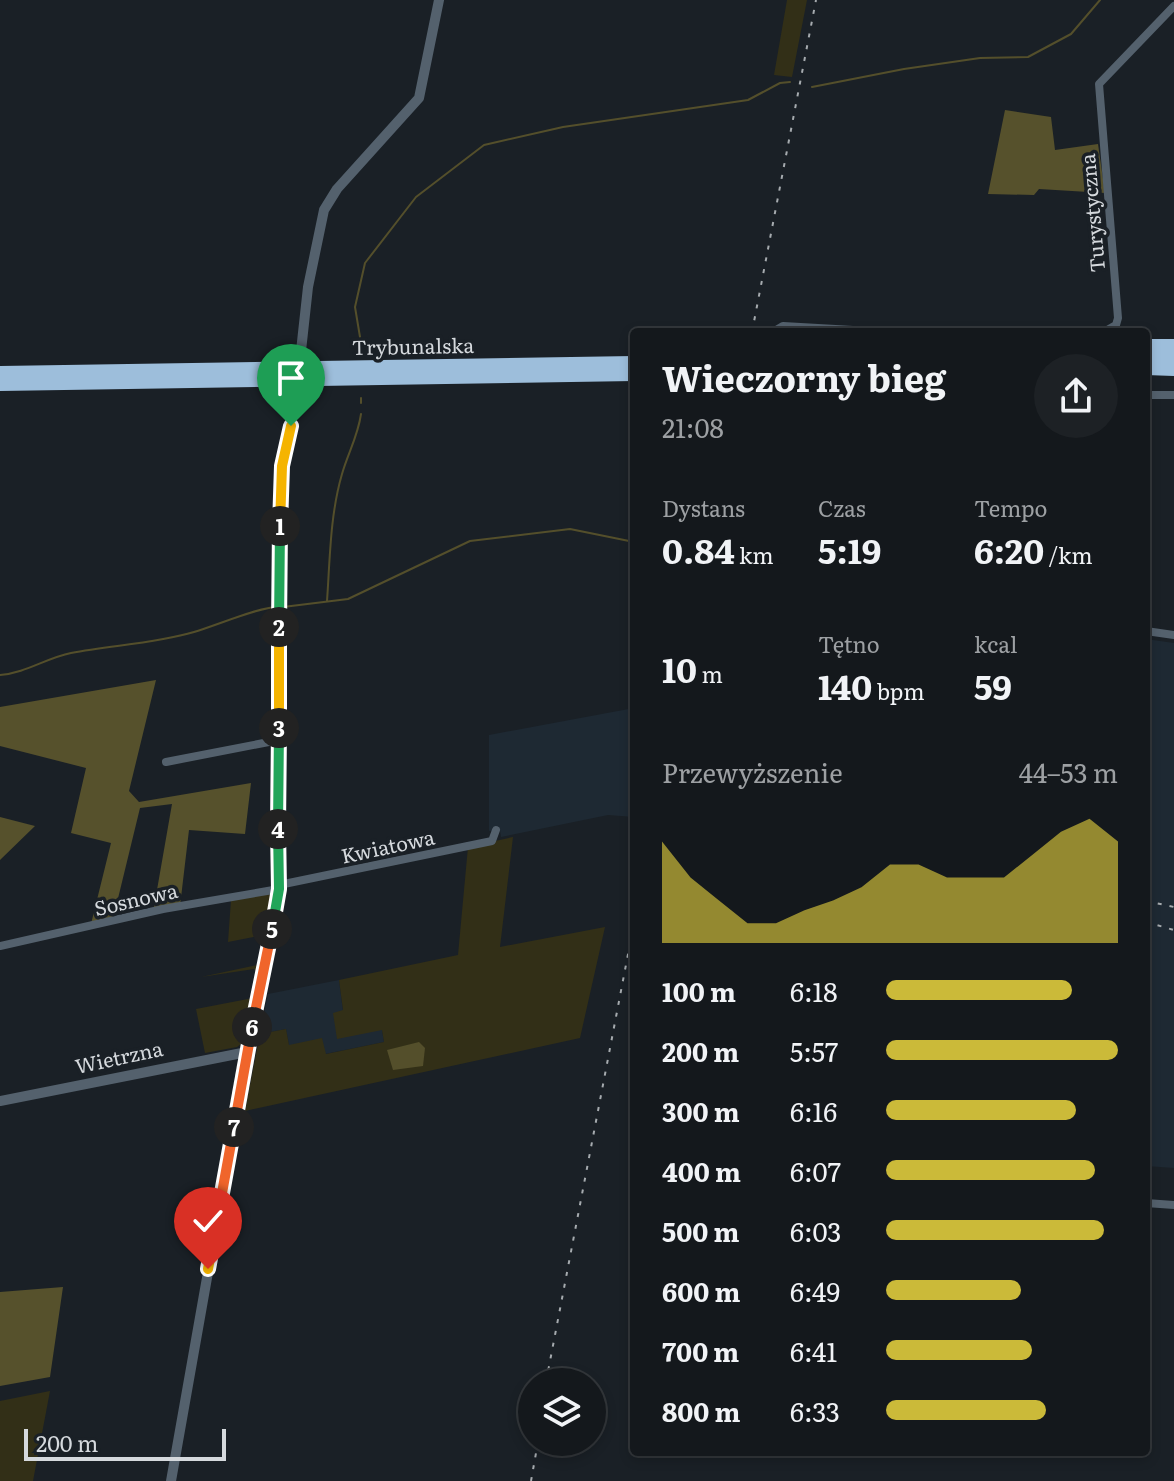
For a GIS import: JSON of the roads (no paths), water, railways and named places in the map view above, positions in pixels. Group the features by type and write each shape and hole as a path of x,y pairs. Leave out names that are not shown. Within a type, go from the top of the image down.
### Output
{"highway":[{"path":"1150,346 1174,346"},
{"path":"1150,358 1174,358"},
{"name":"Trybunalska","path":"0,373 630,363"},
{"path":"1150,368 1174,369"},
{"name":"Trybunalska","path":"0,384 630,374"}],"street":[{"path":"300,360 308,287 324,210 337,189 419,98 439,0"},
{"name":"Turystyczna","path":"1111,328 1116,325 1118,318 1099,84 1174,6"},
{"path":"780,328 818,328"},
{"path":"171,1481 279,887 279,601 285,446 297,388"},
{"path":"1150,395 1174,395"},
{"path":"1150,632 1174,635"},
{"path":"166,762 279,740"},
{"name":"Kwiatowa","path":"279,887 492,841 496,830"},
{"name":"Sosnowa","path":"0,946 163,909 279,887"},
{"name":"Wietrzna","path":"0,1101 247,1052"},
{"path":"1150,1203 1174,1205"}],"waterway":[{"path":"812,87 980,58 1028,57 1071,34 1100,0"},
{"path":"360,337 355,307 365,263 416,197 484,145 563,127 748,100 780,83 790,82"},
{"path":"361,398 361,403"},
{"path":"327,601 335,505 361,414"},
{"path":"283,607 348,599 470,541 570,529 630,541"},
{"path":"0,675 71,653 179,636 277,607"}],"railway":[{"path":"753,328 816,0"},
{"path":"1150,902 1174,907"},
{"path":"1150,923 1174,930"},
{"path":"549,1368 630,944"},
{"path":"531,1481 535,1456"}]}
